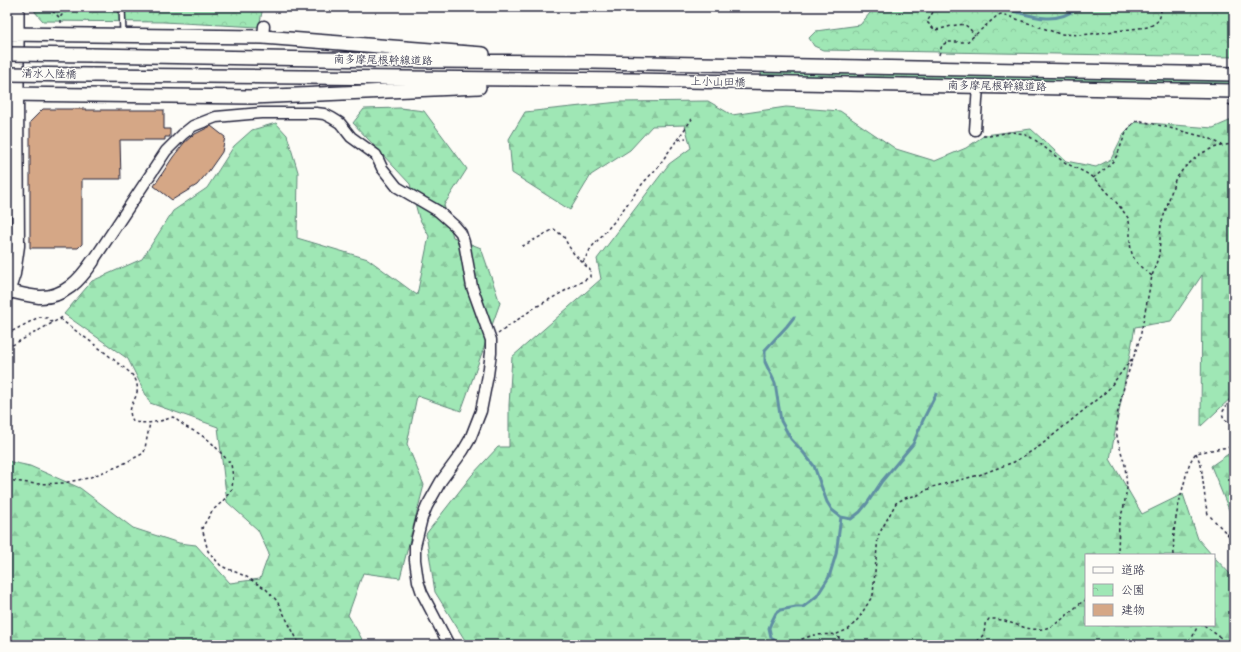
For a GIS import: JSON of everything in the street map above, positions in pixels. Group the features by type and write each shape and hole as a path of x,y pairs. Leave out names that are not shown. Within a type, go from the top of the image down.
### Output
{"main road":[{"path":"16,7 12,34 12,94 252,97 633,80"},
{"path":"12,34 123,34 264,31 593,62"},
{"name":"清水入陸橋","path":"7,54 91,55"},
{"name":"南多摩尾根幹線道路","path":"91,55 676,64"},
{"name":"上小山田橋","path":"676,64 760,66"},
{"name":"南多摩尾根幹線道路","path":"760,66 1234,74"},
{"name":"清水入陸橋","path":"7,74 91,75"},
{"name":"南多摩尾根幹線道路","path":"91,75 633,80 675,82"},
{"name":"上小山田橋","path":"675,82 760,83"},
{"name":"南多摩尾根幹線道路","path":"760,83 1234,91"}],"street":[{"path":"977,133 978,86"},
{"path":"12,94 18,246 14,274 8,293 47,297 66,290 75,283 85,273 166,151 193,126 216,117 261,113 316,113 332,118 340,123 352,137 376,155 382,168 397,187 438,211 456,226 461,233 464,242 472,287 491,340 491,353 481,411 476,425 463,452 441,481 427,506 418,530 415,546 414,560 422,593 449,645"}],"lane":[{"path":"122,7 123,34"}],"path":[{"path":"48,7 61,19 61,16 70,7"},
{"path":"936,7 927,22 935,30 955,25 965,25 975,35"},
{"path":"939,55 942,45 948,42 967,42 998,15 1002,14 1060,34 1082,35 1148,27 1156,24 1161,17 1161,7"},
{"path":"1228,104 1234,107"},
{"path":"583,262 591,248 613,224 642,183 657,168 692,119"},
{"path":"1093,178 1110,165 1116,157 1127,131 1132,124 1138,120 1209,138 1222,146"},
{"path":"977,133 986,136 1004,132 1019,133 1028,136 1059,159 1093,178 1101,185 1128,220 1132,257 1139,266 1152,276"},
{"path":"677,140 686,138"},
{"path":"1119,554 1119,522 1124,506 1127,488 1125,465 1117,438 1117,415 1125,383 1140,338 1152,276 1159,255 1161,225 1175,180 1184,168 1196,157 1212,148 1234,144"},
{"path":"491,340 534,308 590,277 590,270 574,254 564,237 554,229 521,247"},
{"path":"7,334 39,317 47,318 53,323"},
{"path":"7,348 63,317"},
{"path":"60,319 100,348 133,376 137,383 138,391 130,409 130,417 134,422 150,423 164,421 173,417 186,427 210,441 231,464 233,477 232,489 223,501 212,511 202,528 202,533 208,551 221,566 245,576 266,589 277,601 300,645"},
{"path":"791,645 814,635 837,634 849,629 859,618 873,595 878,536 896,503 904,498 918,495 932,487 979,475 1021,458 1040,446 1108,391 1134,356"},
{"path":"1234,394 1222,413 1224,419 1234,424"},
{"path":"7,480 36,484 63,483 88,478 119,466 144,453 150,423"},
{"path":"1174,554 1173,535 1176,515 1190,461 1196,453 1234,447"},
{"path":"1196,453 1201,465 1208,514 1234,541"},
{"path":"972,645 981,639 985,631 985,624 989,619 996,618 1026,628 1040,630 1055,625 1085,600"},
{"path":"1184,645 1193,636 1198,626"},
{"path":"1205,626 1221,638 1225,645"},
{"path":"831,634 851,645"}],"green space":[{"path":"35,7 263,7 259,27 163,22 43,21 35,12"},
{"path":"875,7 1234,7 1234,57 823,50 814,46 809,38 816,31 860,25"},
{"path":"761,72 1234,80 1234,84 914,80 761,76"},
{"path":"708,101 732,115 786,107 840,111 896,149 935,161 966,148 985,135 1031,129 1066,161 1096,167 1111,159 1124,133 1135,122 1213,128 1234,119 1234,395 1201,426 1202,275 1171,321 1135,327 1110,459 1142,514 1183,494 1198,539 1211,554 1085,554 1085,626 1215,626 1215,558 1234,578 1234,645 468,645 435,592 426,534 472,475 498,447 509,447 509,405 512,357 601,279 597,259 669,164 691,148 685,125 652,126 630,150 591,175 570,210 512,173 509,139 525,112 619,102"},
{"path":"400,108 424,111 467,169 444,205 453,237 481,248 500,303 461,411 417,396 407,444 424,485 400,578 363,573 348,615 365,645 7,645 7,461 30,466 80,488 133,528 179,543 196,545 230,583 260,579 269,554 258,530 227,502 218,427 150,403 128,359 64,314 92,281 142,259 173,211 207,188 234,146 252,130 276,123 287,135 298,172 297,238 368,259 417,295 429,236 419,218 410,184 353,123 364,109"},
{"path":"1234,450 1234,522 1211,466"}],"building":[{"path":"43,109 164,110 164,129 170,129 170,137 165,137 165,140 120,140 121,179 82,179 82,244 78,248 30,248 30,122"},
{"path":"211,126 225,137 222,152 197,185 172,200 154,186 184,143 193,135"}],"waterway":[{"path":"999,7 1040,18 1059,17 1079,7"},
{"path":"794,317 765,350 765,362 775,383 781,421 791,439 814,466 827,502 832,510 841,517 851,519 860,512 882,481 913,444 936,394"},
{"path":"779,645 771,637 769,628 771,623 776,613 780,610 803,607 817,596 829,577 836,554 841,517"}]}
